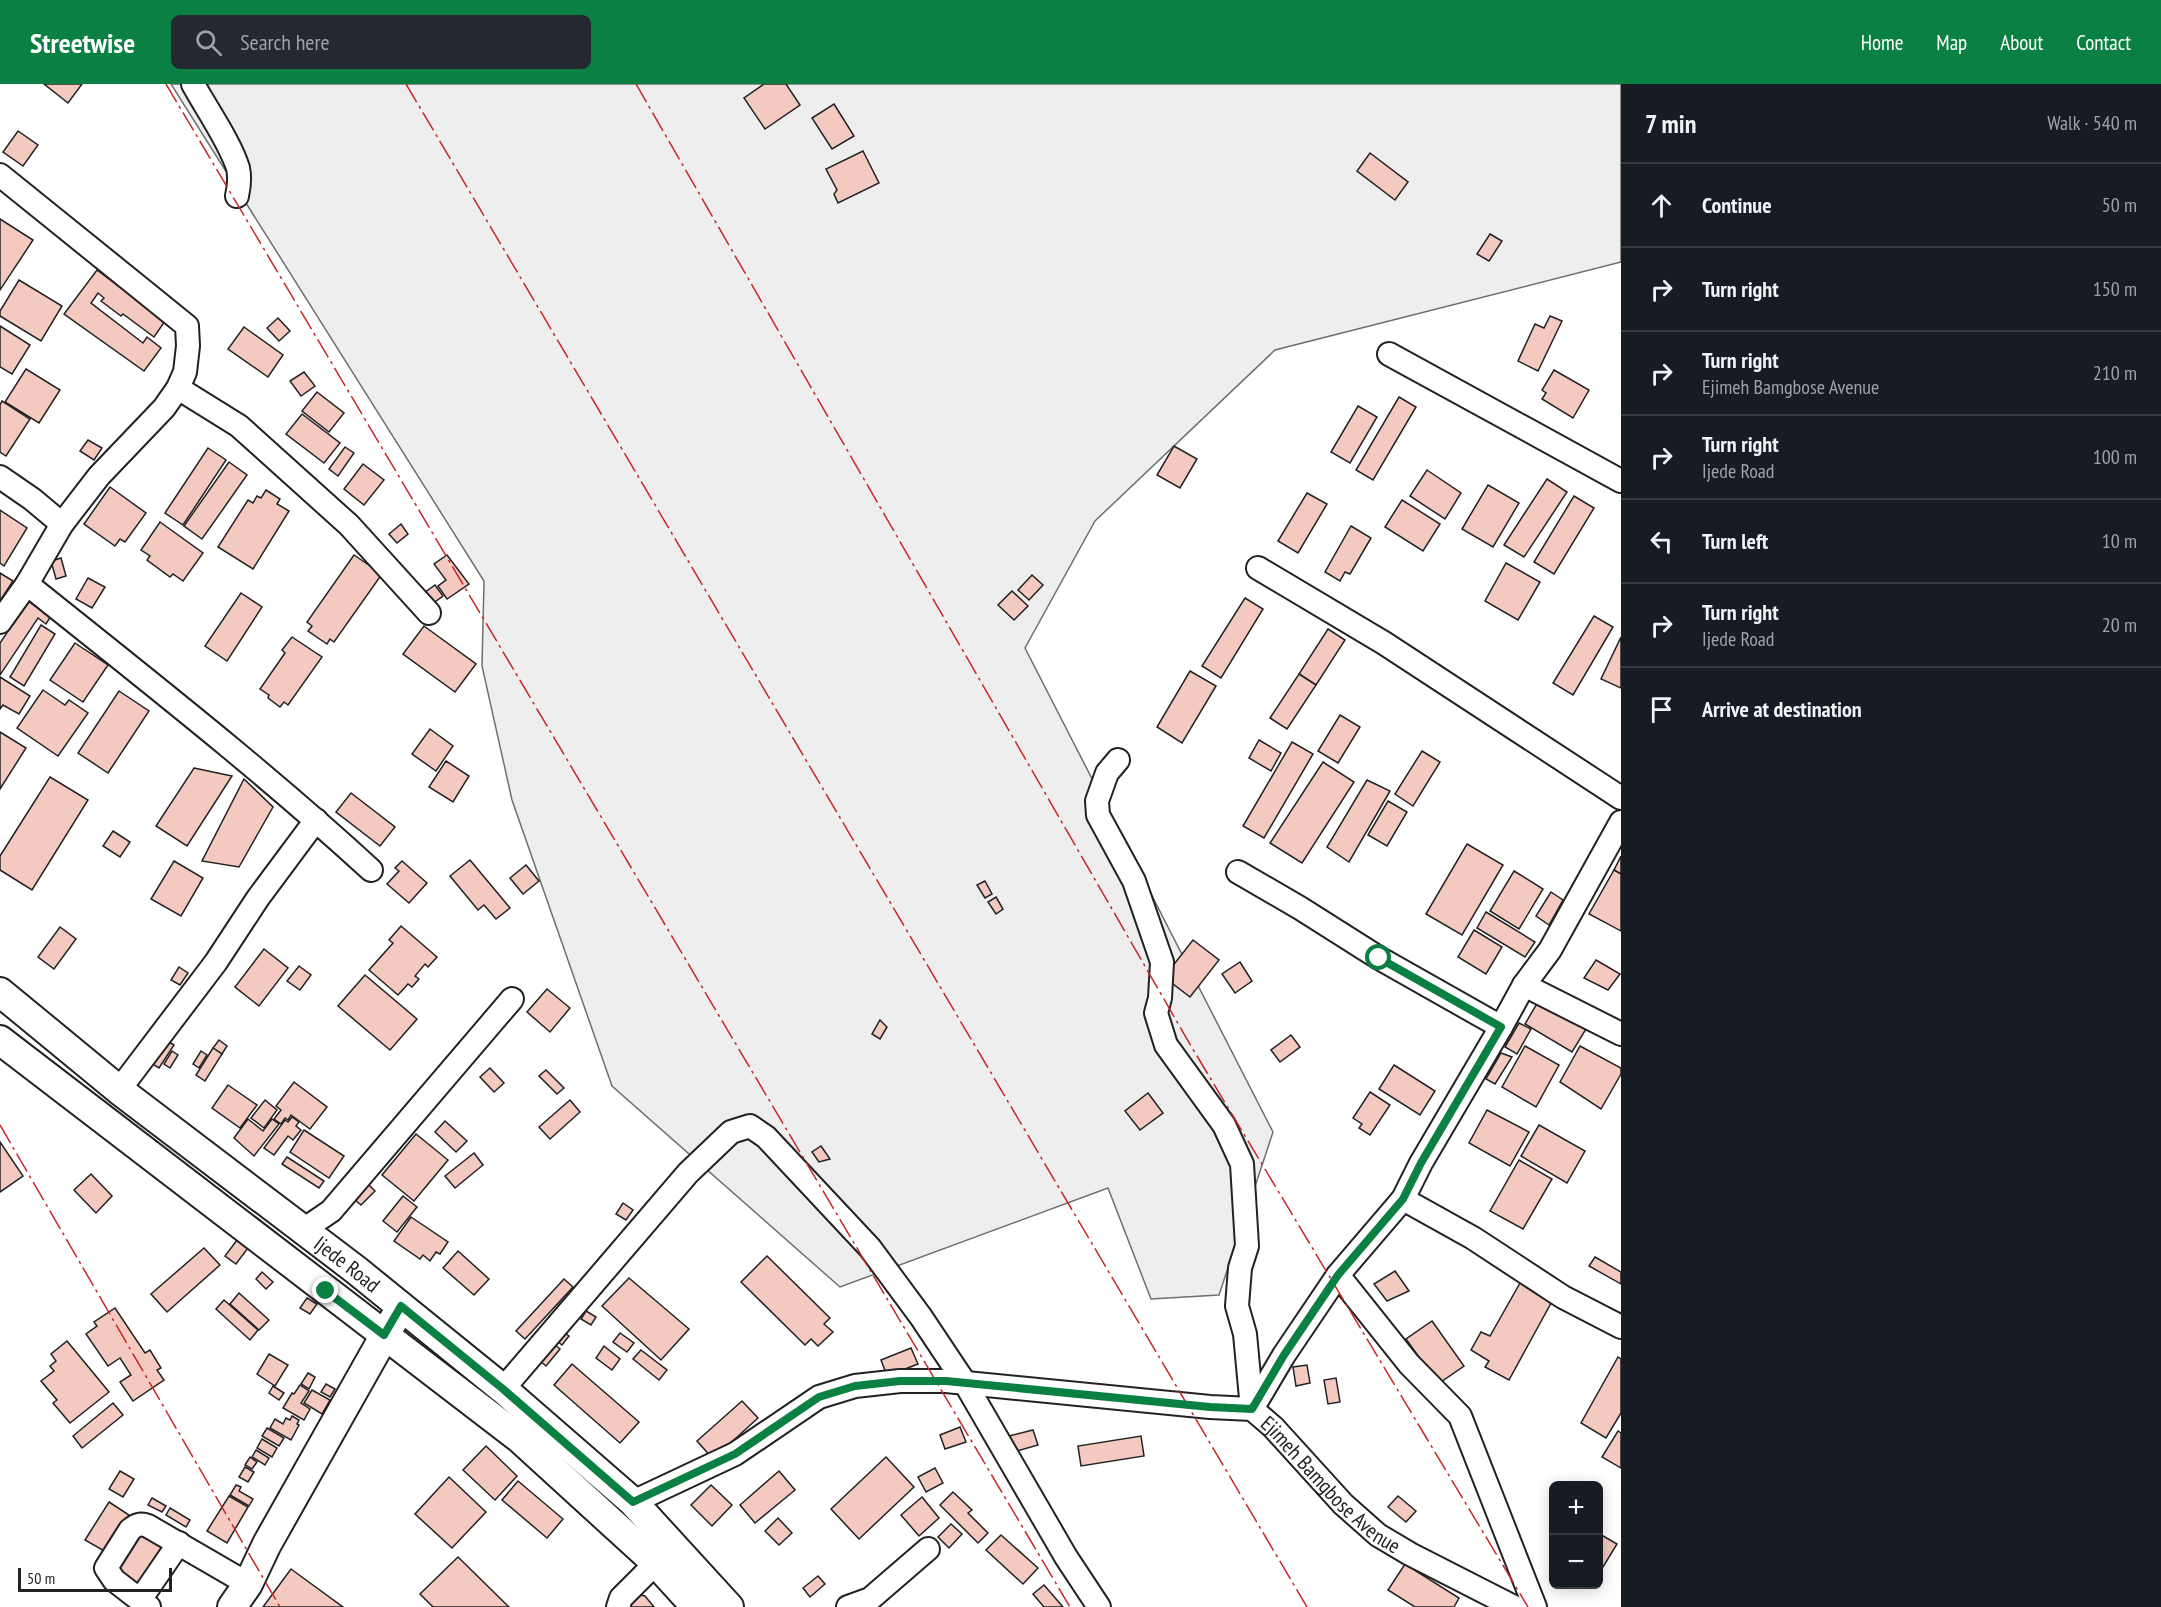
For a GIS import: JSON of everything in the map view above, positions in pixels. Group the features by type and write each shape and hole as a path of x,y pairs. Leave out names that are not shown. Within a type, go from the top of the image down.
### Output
{"main road":[{"name":"Ijede Road","path":"0,992 119,1090 401,1306 503,1389 633,1502 729,1607"},
{"name":"Ijede Road","path":"0,1040 519,1438 656,1563 696,1607"},
{"path":"240,1595 401,1306"}],"street":[{"path":"193,84 238,169 237,196"},
{"path":"0,176 187,326 188,346 185,372 178,388 164,408 99,476 62,524 27,584 0,622"},
{"path":"1389,354 1621,482"},
{"path":"178,388 247,433 349,525 429,613"},
{"path":"0,477 62,524"},
{"path":"1258,568 1394,650 1621,798"},
{"path":"27,584 220,739 371,870"},
{"path":"1118,760 1107,773 1097,801 1098,815 1134,881 1162,962 1160,998 1156,1013 1166,1045 1194,1080 1224,1125 1242,1164 1247,1246 1240,1268 1237,1306 1245,1334 1252,1409"},
{"path":"119,1090 216,962 258,898 316,820"},
{"path":"1252,1409 1284,1355 1338,1275 1403,1199 1421,1163 1524,985 1550,950 1621,822"},
{"path":"1238,872 1379,958 1501,1027"},
{"path":"1524,985 1621,1034"},
{"path":"303,1230 331,1211 512,999"},
{"path":"503,1389 688,1173 730,1131 750,1126 766,1137 870,1248 921,1317 965,1383 1060,1547 1099,1607"},
{"path":"1403,1199 1473,1238 1563,1297 1621,1327"},
{"path":"1338,1275 1409,1364 1460,1416 1535,1607"},
{"name":"Ejimeh Bamgbose Avenue","path":"633,1502 735,1454 819,1397 855,1386 900,1381 965,1383 1252,1409 1273,1427 1343,1504 1378,1535 1410,1554 1514,1607"},
{"path":"179,1543 144,1603 114,1580 106,1568 130,1530 142,1524 179,1543 240,1595"},
{"path":"848,1607 870,1599 928,1550"},
{"path":"618,1607 621,1598 656,1563"}],"shaded area":[{"path":"171,84 1621,84 1621,262 1275,350 1095,521 1025,648 1273,1132 1219,1295 1151,1299 1108,1188 840,1287 612,1086 512,800 482,666 484,581"}],"building":[{"path":"44,84 82,84 68,103"},
{"path":"764,84 786,84 800,105 765,129 744,98"},
{"path":"834,104 854,136 832,149 812,118"},
{"path":"18,131 38,145 23,166 3,152"},
{"path":"863,151 879,183 838,203 834,194 837,190 826,169"},
{"path":"1370,153 1408,182 1395,200 1357,171"},
{"path":"0,219 33,240 0,290"},
{"path":"1490,234 1502,241 1489,261 1477,254"},
{"path":"97,270 165,321 154,337 101,301 104,298 98,293 91,303 143,343 147,337 161,348 144,371 64,314"},
{"path":"19,280 62,306 41,341 0,316 0,311"},
{"path":"1550,316 1562,321 1538,371 1518,361 1535,324 1544,328"},
{"path":"278,318 290,331 279,341 267,328"},
{"path":"0,326 30,345 12,374 0,367"},
{"path":"244,327 283,355 268,377 228,349"},
{"path":"26,369 60,390 39,423 5,402"},
{"path":"1554,370 1589,390 1573,418 1542,399 1546,393 1542,390"},
{"path":"304,372 315,386 301,396 290,381"},
{"path":"317,392 344,413 329,432 302,411"},
{"path":"1399,397 1416,407 1373,480 1356,470"},
{"path":"2,401 30,419 6,456 0,452 0,405"},
{"path":"1358,406 1377,417 1350,463 1331,452"},
{"path":"302,414 340,443 324,463 286,434"},
{"path":"88,440 102,448 94,460 80,451"},
{"path":"1174,446 1197,459 1180,488 1157,475"},
{"path":"345,447 354,453 338,476 329,469"},
{"path":"208,448 226,460 183,525 165,513"},
{"path":"229,462 247,475 202,539 184,526"},
{"path":"363,464 384,480 364,505 344,489"},
{"path":"1427,470 1461,493 1445,519 1410,496"},
{"path":"1547,479 1567,492 1524,557 1504,545"},
{"path":"1488,485 1519,503 1493,547 1462,529"},
{"path":"110,487 146,513 125,542 120,539 115,546 84,524"},
{"path":"266,490 280,499 277,504 289,511 253,569 218,547 248,500 253,503 257,496 261,498"},
{"path":"1307,493 1327,504 1298,553 1278,541"},
{"path":"1574,496 1594,508 1554,574 1534,562"},
{"path":"1402,500 1440,524 1423,551 1385,527"},
{"path":"0,510 27,528 4,566 0,563"},
{"path":"160,522 203,553 183,581 173,574 170,577 147,560 150,556 141,550"},
{"path":"401,524 408,534 397,543 389,534"},
{"path":"1351,526 1371,538 1350,574 1345,572 1340,581 1325,572"},
{"path":"354,555 382,574 334,642 330,639 327,644 308,631 312,626 307,622"},
{"path":"447,555 469,584 447,599 438,586 446,580 434,564"},
{"path":"61,558 66,576 56,579 51,561"},
{"path":"1506,563 1540,582 1518,620 1485,601"},
{"path":"0,573 13,581 0,601"},
{"path":"1032,575 1043,585 1029,600 1018,590"},
{"path":"88,578 105,587 92,608 76,599"},
{"path":"435,585 443,596 432,604 424,593"},
{"path":"1012,591 1028,606 1014,620 998,605"},
{"path":"241,593 262,607 227,661 205,646"},
{"path":"1245,598 1263,609 1221,678 1202,666"},
{"path":"28,601 51,616 46,624 38,618 0,675 0,643"},
{"path":"1594,616 1613,627 1573,695 1553,683"},
{"path":"41,625 55,634 24,686 10,677"},
{"path":"424,626 476,664 455,692 403,654"},
{"path":"1328,629 1345,640 1316,685 1299,674"},
{"path":"292,637 322,657 288,705 284,702 280,707 260,689 285,653 282,650"},
{"path":"1621,637 1621,688 1601,679"},
{"path":"75,643 108,665 83,702 50,680"},
{"path":"1190,671 1216,686 1182,743 1157,727"},
{"path":"1299,674 1316,685 1287,729 1270,718"},
{"path":"0,677 30,696 19,714 3,705 0,709"},
{"path":"43,690 65,705 69,700 88,713 58,756 17,728"},
{"path":"119,691 149,711 108,773 78,753"},
{"path":"1340,715 1360,727 1338,763 1318,751"},
{"path":"430,729 453,746 436,771 412,754"},
{"path":"0,732 26,748 0,789"},
{"path":"1259,740 1281,753 1271,771 1249,758"},
{"path":"1292,742 1313,754 1264,838 1243,826"},
{"path":"1422,751 1440,762 1413,806 1395,794"},
{"path":"446,761 469,776 453,802 429,787"},
{"path":"1323,762 1354,782 1302,863 1270,843"},
{"path":"194,768 232,776 187,846 156,826"},
{"path":"50,777 88,800 32,890 0,870 0,856"},
{"path":"244,779 273,807 239,867 202,861"},
{"path":"1367,780 1390,791 1349,862 1327,847"},
{"path":"351,793 395,827 380,846 336,812"},
{"path":"1388,801 1407,812 1387,846 1368,835"},
{"path":"113,831 130,842 120,857 103,846"},
{"path":"1467,844 1503,865 1462,935 1426,914"},
{"path":"1621,856 1621,874 1614,870"},
{"path":"470,860 510,908 496,919 484,905 478,910 450,876"},
{"path":"174,861 203,878 181,916 151,899"},
{"path":"402,861 427,883 409,903 387,884 399,871 395,868"},
{"path":"526,865 539,881 523,894 510,878"},
{"path":"1614,870 1621,874 1621,931 1589,914"},
{"path":"1514,871 1543,889 1519,929 1490,911"},
{"path":"985,881 992,894 985,898 977,885"},
{"path":"1551,892 1563,900 1549,925 1536,916"},
{"path":"996,897 1003,909 996,914 988,902"},
{"path":"1486,912 1535,942 1525,957 1477,928"},
{"path":"401,926 437,957 428,967 425,964 415,976 419,979 412,987 408,984 398,995 369,970 393,943 389,940"},
{"path":"60,927 76,939 54,969 38,957"},
{"path":"1474,930 1502,947 1486,974 1458,957"},
{"path":"1193,940 1219,960 1190,997 1164,977"},
{"path":"264,949 288,968 259,1006 235,987"},
{"path":"1596,960 1620,974 1608,990 1584,978"},
{"path":"1240,962 1252,981 1235,993 1222,974"},
{"path":"299,966 311,975 300,990 287,981"},
{"path":"179,967 188,973 180,985 171,980"},
{"path":"365,975 417,1019 390,1050 338,1006"},
{"path":"547,989 570,1008 550,1032 527,1012"},
{"path":"1539,1000 1586,1029 1572,1052 1525,1024"},
{"path":"880,1020 887,1027 880,1039 872,1034"},
{"path":"1519,1023 1531,1029 1517,1054 1505,1047"},
{"path":"1291,1035 1300,1047 1280,1062 1271,1050"},
{"path":"166,1040 174,1045 159,1068 151,1063"},
{"path":"219,1040 227,1046 222,1054 213,1048"},
{"path":"1525,1046 1559,1065 1536,1107 1502,1087"},
{"path":"1580,1046 1621,1068 1621,1074 1601,1109 1560,1082"},
{"path":"213,1048 222,1054 205,1081 196,1075"},
{"path":"172,1051 178,1055 170,1068 164,1064"},
{"path":"201,1051 207,1055 199,1068 193,1064"},
{"path":"1501,1053 1512,1057 1495,1084 1486,1079"},
{"path":"1394,1065 1435,1091 1420,1115 1379,1089"},
{"path":"490,1068 504,1083 494,1092 480,1077"},
{"path":"546,1070 564,1088 557,1094 539,1076"},
{"path":"294,1082 327,1107 310,1129 291,1115 281,1124 274,1119 281,1110 276,1106"},
{"path":"228,1085 257,1105 240,1128 212,1108"},
{"path":"1370,1092 1390,1105 1370,1135 1359,1128 1362,1124 1353,1118"},
{"path":"1148,1093 1163,1113 1140,1130 1125,1111"},
{"path":"265,1100 277,1110 264,1128 251,1118"},
{"path":"570,1100 580,1112 550,1139 539,1127"},
{"path":"1487,1110 1529,1132 1510,1166 1469,1143"},
{"path":"292,1117 299,1122 296,1126 301,1130 293,1140 288,1136 274,1155 264,1148 285,1120 288,1122"},
{"path":"248,1119 263,1131 272,1119 279,1124 254,1156 234,1138"},
{"path":"445,1121 467,1141 456,1152 435,1132"},
{"path":"1539,1125 1585,1151 1567,1183 1521,1156"},
{"path":"304,1130 344,1156 329,1178 290,1152"},
{"path":"416,1134 448,1160 414,1201 382,1175"},
{"path":"0,1142 23,1176 0,1192"},
{"path":"821,1146 830,1159 819,1162 812,1152"},
{"path":"474,1153 483,1165 455,1188 445,1176"},
{"path":"287,1157 324,1181 319,1188 282,1164"},
{"path":"1519,1160 1552,1179 1523,1229 1490,1211"},
{"path":"91,1174 112,1196 96,1213 74,1190"},
{"path":"368,1184 375,1191 361,1205 354,1199"},
{"path":"403,1196 417,1207 397,1232 383,1221"},
{"path":"623,1203 633,1210 626,1220 616,1214"},
{"path":"411,1217 448,1242 440,1254 436,1252 430,1261 423,1255 420,1259 394,1241"},
{"path":"237,1240 248,1248 236,1264 225,1256"},
{"path":"204,1248 220,1265 167,1312 151,1294"},
{"path":"458,1251 489,1279 474,1295 443,1268"},
{"path":"767,1256 830,1318 824,1324 833,1332 818,1346 811,1339 805,1345 741,1282"},
{"path":"1595,1257 1621,1272 1621,1284 1589,1266"},
{"path":"1395,1271 1409,1291 1387,1301 1374,1284"},
{"path":"262,1272 273,1282 266,1289 256,1279"},
{"path":"1524,1276 1556,1294 1509,1380 1485,1367 1489,1361 1471,1350 1481,1332 1490,1336"},
{"path":"629,1278 689,1329 661,1360 602,1306"},
{"path":"564,1279 573,1287 525,1339 516,1331"},
{"path":"239,1293 269,1320 259,1330 230,1304"},
{"path":"307,1298 317,1304 310,1314 300,1308"},
{"path":"224,1300 258,1330 250,1340 216,1309"},
{"path":"115,1308 145,1353 150,1350 161,1368 157,1370 164,1380 133,1401 120,1382 131,1375 120,1358 108,1366 86,1334 97,1326 94,1322"},
{"path":"586,1311 596,1317 591,1325 581,1319"},
{"path":"1432,1321 1464,1366 1438,1384 1406,1339"},
{"path":"564,1332 569,1336 562,1345 557,1341"},
{"path":"620,1333 634,1343 627,1352 613,1342"},
{"path":"67,1341 109,1392 70,1423 53,1403 57,1400 41,1381 54,1371 50,1366 56,1361 51,1354"},
{"path":"553,1343 560,1349 546,1366 539,1360"},
{"path":"604,1346 620,1359 612,1370 596,1358"},
{"path":"911,1348 918,1364 887,1376 881,1360"},
{"path":"641,1350 667,1370 659,1380 633,1359"},
{"path":"269,1354 288,1365 275,1386 257,1374"},
{"path":"1618,1357 1621,1359 1621,1413 1606,1438 1581,1423"},
{"path":"572,1364 639,1422 620,1443 554,1385"},
{"path":"1307,1365 1310,1383 1296,1386 1293,1367"},
{"path":"308,1373 315,1377 309,1389 301,1384"},
{"path":"1336,1378 1340,1402 1328,1404 1324,1380"},
{"path":"326,1384 335,1389 330,1397 321,1392"},
{"path":"300,1385 309,1391 301,1403 310,1409 304,1420 283,1408"},
{"path":"273,1386 284,1393 279,1400 269,1393"},
{"path":"312,1390 330,1400 322,1414 304,1403"},
{"path":"742,1401 758,1418 713,1459 697,1441"},
{"path":"113,1403 123,1415 82,1448 73,1436"},
{"path":"292,1416 299,1420 297,1424 299,1425 291,1440 270,1428 275,1419 283,1424 286,1418 290,1420"},
{"path":"960,1427 966,1442 945,1449 940,1435"},
{"path":"267,1428 284,1438 279,1446 262,1436"},
{"path":"1033,1430 1038,1445 1013,1452 1009,1436"},
{"path":"1618,1431 1621,1433 1621,1468 1602,1457"},
{"path":"1141,1436 1144,1456 1081,1466 1078,1446"},
{"path":"262,1439 277,1448 272,1457 257,1448"},
{"path":"486,1446 517,1476 495,1500 463,1470"},
{"path":"256,1450 269,1458 265,1465 252,1457"},
{"path":"250,1457 257,1462 252,1469 245,1465"},
{"path":"886,1457 914,1487 859,1539 831,1509"},
{"path":"245,1467 254,1472 248,1482 239,1477"},
{"path":"935,1468 943,1483 926,1492 918,1477"},
{"path":"120,1471 134,1479 123,1497 109,1489"},
{"path":"779,1471 795,1490 755,1523 740,1505"},
{"path":"449,1477 486,1512 452,1548 415,1514"},
{"path":"518,1481 563,1519 547,1538 502,1500"},
{"path":"236,1485 241,1487 239,1491 253,1499 249,1506 230,1495"},
{"path":"711,1485 732,1505 712,1526 691,1505"},
{"path":"953,1492 972,1510 968,1513 988,1533 978,1543 940,1505"},
{"path":"229,1496 248,1507 227,1543 207,1531"},
{"path":"1398,1496 1416,1511 1406,1522 1388,1507"},
{"path":"922,1497 939,1518 919,1536 901,1515"},
{"path":"152,1498 166,1506 162,1512 148,1505"},
{"path":"109,1502 129,1515 106,1552 85,1540"},
{"path":"170,1508 190,1520 186,1527 166,1515"},
{"path":"778,1518 792,1533 779,1545 765,1531"},
{"path":"951,1524 962,1534 949,1548 938,1537"},
{"path":"137,1530 167,1550 141,1588 111,1568"},
{"path":"1001,1535 1038,1568 1023,1584 986,1550"},
{"path":"1603,1536 1617,1544 1603,1567"},
{"path":"458,1557 509,1607 433,1607 420,1594"},
{"path":"1405,1564 1459,1598 1454,1607 1415,1607 1388,1590"},
{"path":"291,1569 343,1607 263,1607"},
{"path":"818,1576 825,1584 810,1597 803,1588"},
{"path":"1044,1585 1063,1607 1044,1607 1033,1594"},
{"path":"630,1593 645,1596 654,1607 628,1607"}],"power":[{"path":"166,84 1070,1607"},
{"path":"406,84 1307,1607"},
{"path":"636,84 1191,1046 1528,1607"},
{"path":"0,1125 280,1607"}],"route":[{"path":"326,1291 384,1335 401,1306 503,1389 633,1502 735,1454 819,1397 855,1386 900,1381 946,1381 1210,1407 1252,1409 1284,1355 1338,1275 1403,1199 1421,1163 1501,1027 1379,958"}]}
